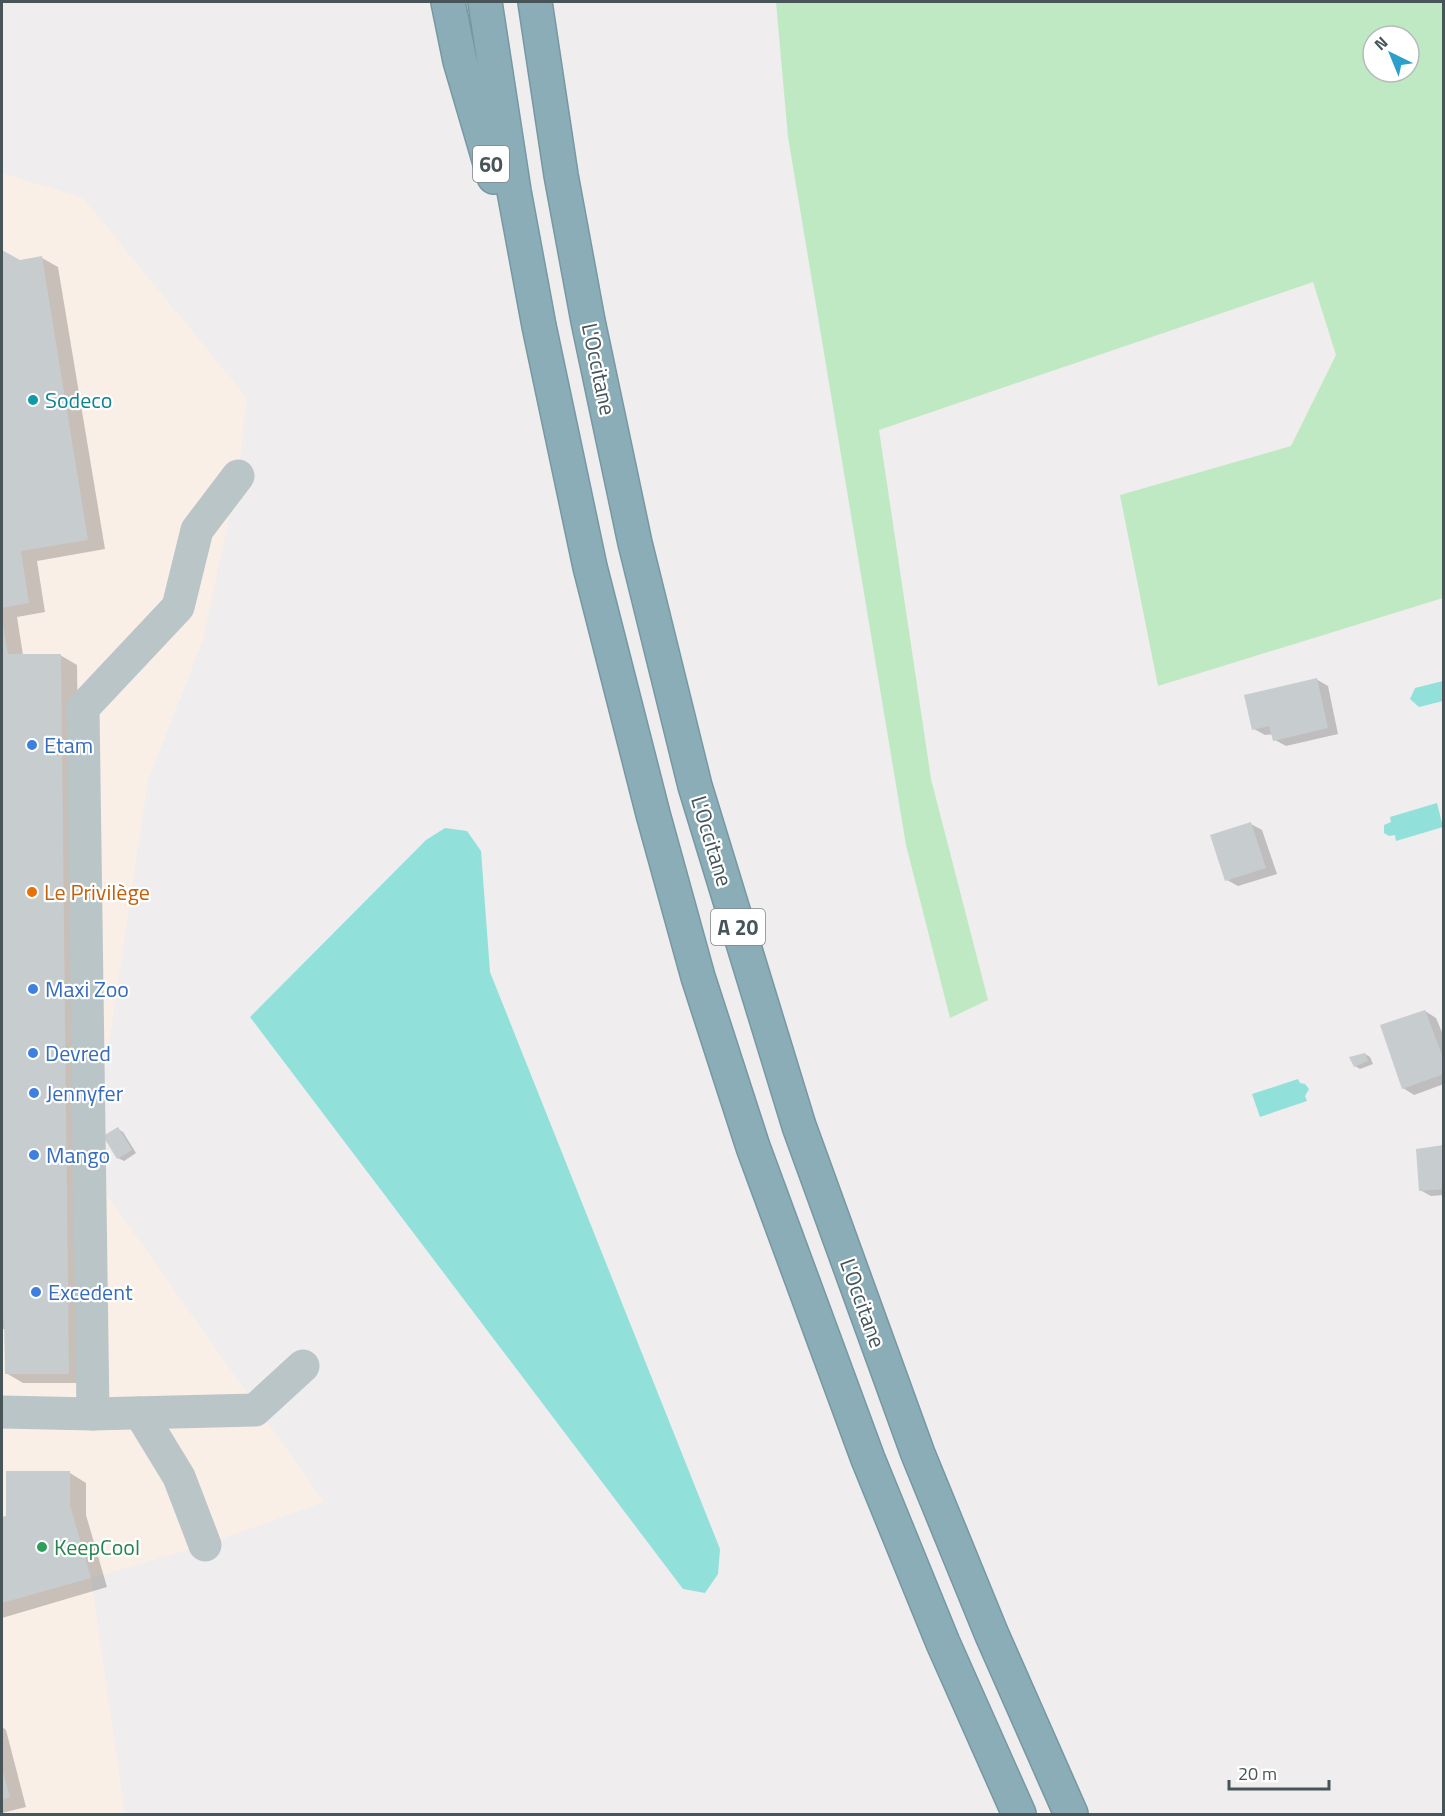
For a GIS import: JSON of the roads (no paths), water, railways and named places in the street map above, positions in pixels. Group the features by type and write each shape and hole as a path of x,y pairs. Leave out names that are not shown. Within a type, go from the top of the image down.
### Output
{"highway":[{"name":"60","path":"448,2 460,61 538,326"},
{"name":"A 20","path":"485,2 514,191 538,326 590,567 653,814 713,1022 753,1147 868,1459 942,1643 1019,1815"},
{"name":"L'Occitane","path":"535,2 561,175 588,321 636,543 695,786 799,1126 914,1443 992,1635 1071,1815"}],"lane":[{"path":"93,1414 83,708 178,607 197,530 238,476"},
{"path":"2,1412 93,1414 255,1410 303,1366"},
{"path":"140,1413 179,1477 205,1545"}],"water":[{"path":"1443,681 1443,701 1419,707 1410,699 1415,688"},
{"path":"1437,803 1443,827 1396,841 1395,835 1389,836 1384,833 1384,825 1391,822 1390,817"},
{"path":"445,828 467,831 481,851 490,972 720,1549 718,1574 705,1593 683,1589 250,1017 426,840"},
{"path":"1298,1079 1309,1089 1305,1096 1307,1101 1260,1117 1252,1094"}],"place":[{"name":"Sodeco","path":"33,400"},
{"name":"Etam","path":"32,745"},
{"name":"Le Privilège","path":"32,892"},
{"name":"Maxi Zoo","path":"33,989"},
{"name":"Devred","path":"33,1053"},
{"name":"Jennyfer","path":"34,1093"},
{"name":"Mango","path":"34,1155"},
{"name":"Excedent","path":"36,1292"},
{"name":"KeepCool","path":"42,1547"}]}
